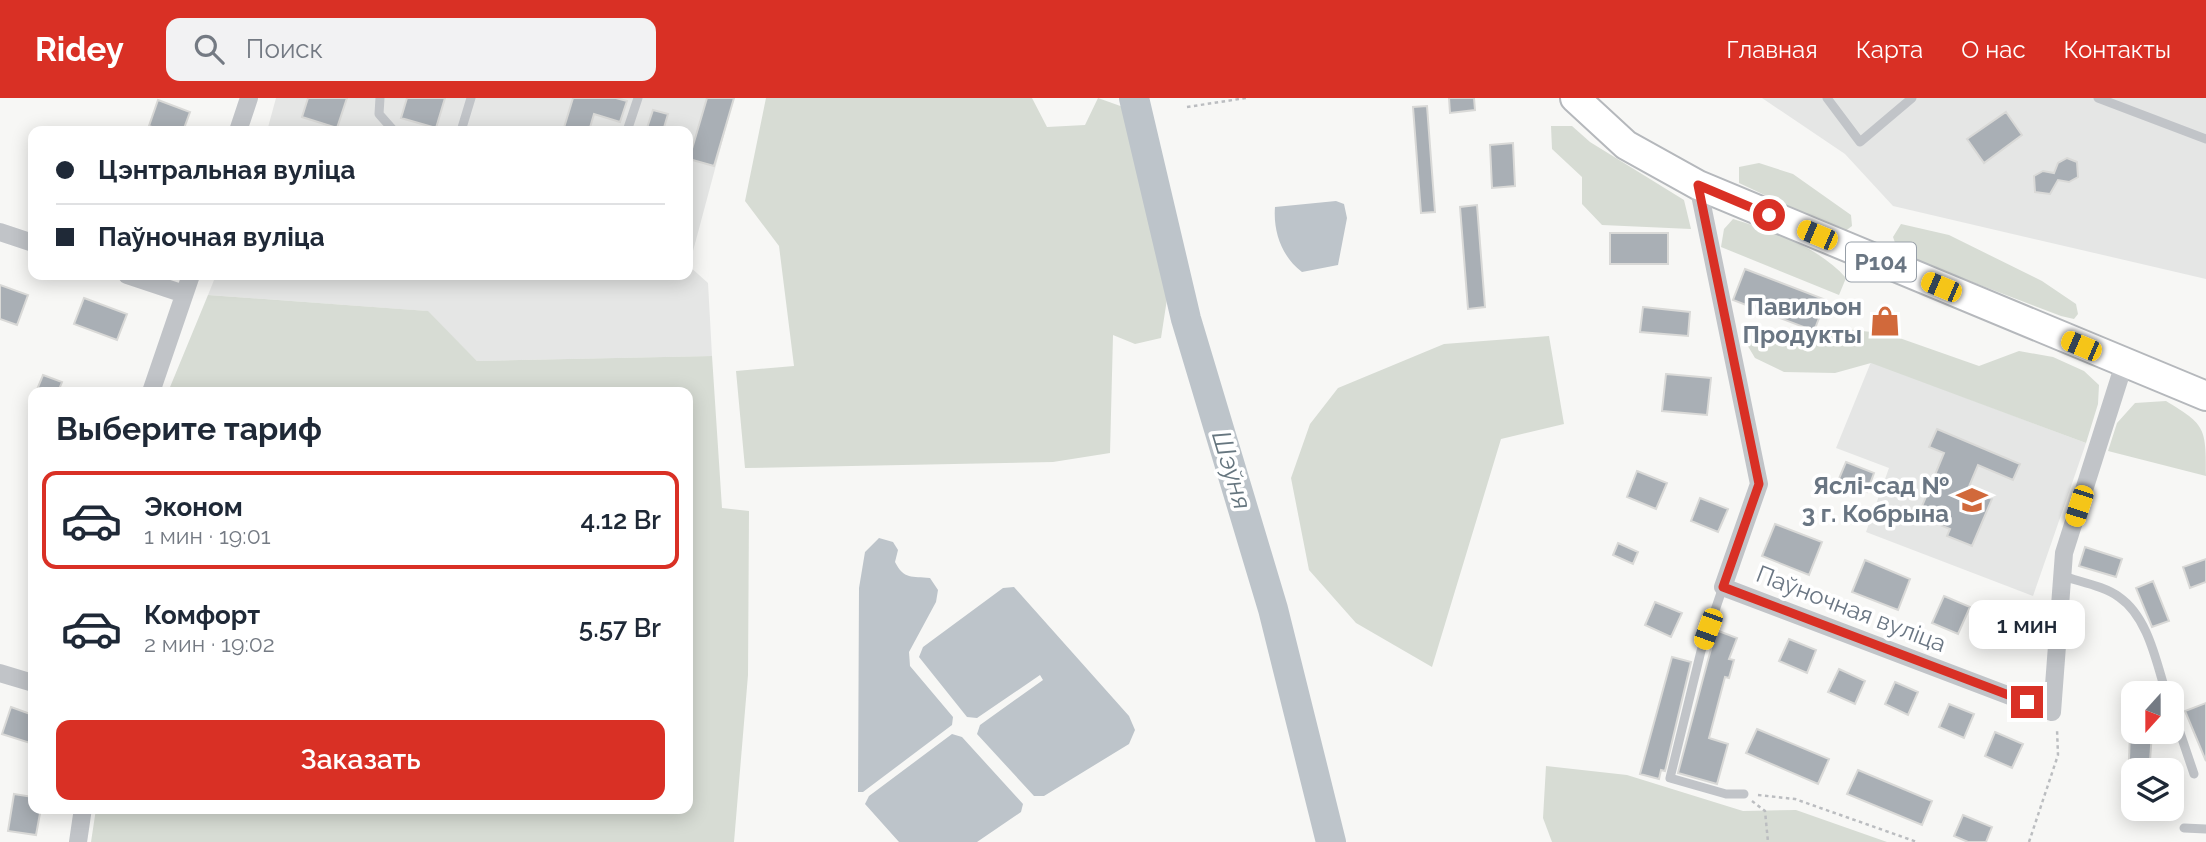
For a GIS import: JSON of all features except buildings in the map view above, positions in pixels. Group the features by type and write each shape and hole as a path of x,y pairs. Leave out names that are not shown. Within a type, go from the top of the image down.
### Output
{"main road":[{"name":"Р104","path":"1575,98 1626,145 1698,185 2206,396"}],"street":[{"path":"240,126 249,98"},
{"name":"Паўночная вуліца","path":"1698,185 1759,484 1723,587 2052,712"},
{"path":"0,232 28,241"},
{"path":"142,280 184,294"},
{"path":"153,387 189,280"},
{"path":"2052,712 2064,553 2124,364"},
{"path":"0,673 28,681"},
{"path":"78,842 82,814"}],"lane":[{"path":"380,98 379,114 390,126"},
{"path":"463,126 471,98"},
{"path":"629,126 638,98"},
{"path":"1827,98 1860,142 1912,98"},
{"path":"2098,98 2206,139"},
{"path":"2063,576 2117,595 2133,608 2148,638 2162,681"},
{"path":"1723,587 1701,650 1670,778 1715,792 1744,794"},
{"path":"2184,744 2194,774"},
{"path":"2185,828 2206,829"}],"path":[{"path":"1187,107 1246,98"},
{"path":"2029,842 2059,755 2059,735 2052,712"},
{"path":"1744,794 1765,811 1768,842"},
{"path":"1744,794 1795,799 1917,842"}],"shaded area":[{"path":"276,98 734,98 693,251 693,126 268,126"},
{"path":"766,98 1032,98 1047,127 1085,125 1098,98 1126,108 1167,299 1161,338 1135,344 1113,335 1110,453 1053,462 745,468 736,371 794,366 779,246 745,201"},
{"path":"1762,98 2206,98 2206,279 1893,206 1845,154"},
{"path":"1551,126 1572,126 1590,142 1684,200 1691,229 1602,225 1582,204 1582,177 1552,149"},
{"path":"1759,163 1793,174 1851,215 1852,226 1844,232 1739,183 1739,167"},
{"path":"1336,201 1344,204 1347,218 1338,265 1302,272 1289,259 1280,243 1275,207"},
{"path":"1733,219 1778,234 1822,257 1846,278 1839,295 1721,247 1724,229"},
{"path":"1901,224 1949,235 2042,281 2076,304 2078,314 2074,319 2061,316 1899,254 1893,237"},
{"path":"693,270 708,283 712,356 477,361 427,311 208,295 214,280 693,280"},
{"path":"208,295 428,311 477,361 712,356 722,508 749,511 748,675 734,842 91,842 95,814 693,814 693,387 170,387"},
{"path":"1829,327 1888,334 1979,366 2019,351 2053,357 2084,371 2099,385 2098,404 2086,443 1871,363 1835,373 1784,372 1755,358 1746,343 1752,330 1770,338 1805,343"},
{"path":"1549,336 1564,424 1501,439 1432,667 1356,623 1309,570 1291,478 1310,424 1338,388 1444,344"},
{"name":"Яслі-сад № 3 г. Кобрына","path":"1871,362 2086,443 2033,596 1866,532 1889,468 1836,448"},
{"path":"2166,401 2189,416 2201,430 2205,447 2206,476 2108,451 2117,423 2135,403"},
{"path":"879,538 893,542 898,550 895,562 902,572 909,576 930,578 938,590 936,602 909,652 910,666 953,717 952,725 863,792 858,792 859,588 865,552"},
{"path":"1014,587 1129,716 1135,730 1129,744 1044,796 1034,796 977,734 980,725 1043,680 1040,675 977,718 967,717 919,657 923,647 1003,588"},
{"path":"952,734 962,737 1023,804 1021,812 977,842 899,842 865,804 869,796"},
{"path":"1546,766 1627,775 1743,811 1796,810 1887,842 1552,842 1543,818"}],"waterway":[{"name":"Шэўня","path":"1134,98 1186,319 1273,609 1331,842"}],"place":[{"name":"Павильон Продукты","path":"1885,321"},
{"name":"Яслі-сад № 3 г. Кобрына","path":"1972,500"}],"route":[{"path":"1769,215 1698,185 1759,484 1723,587 2027,702"}]}
